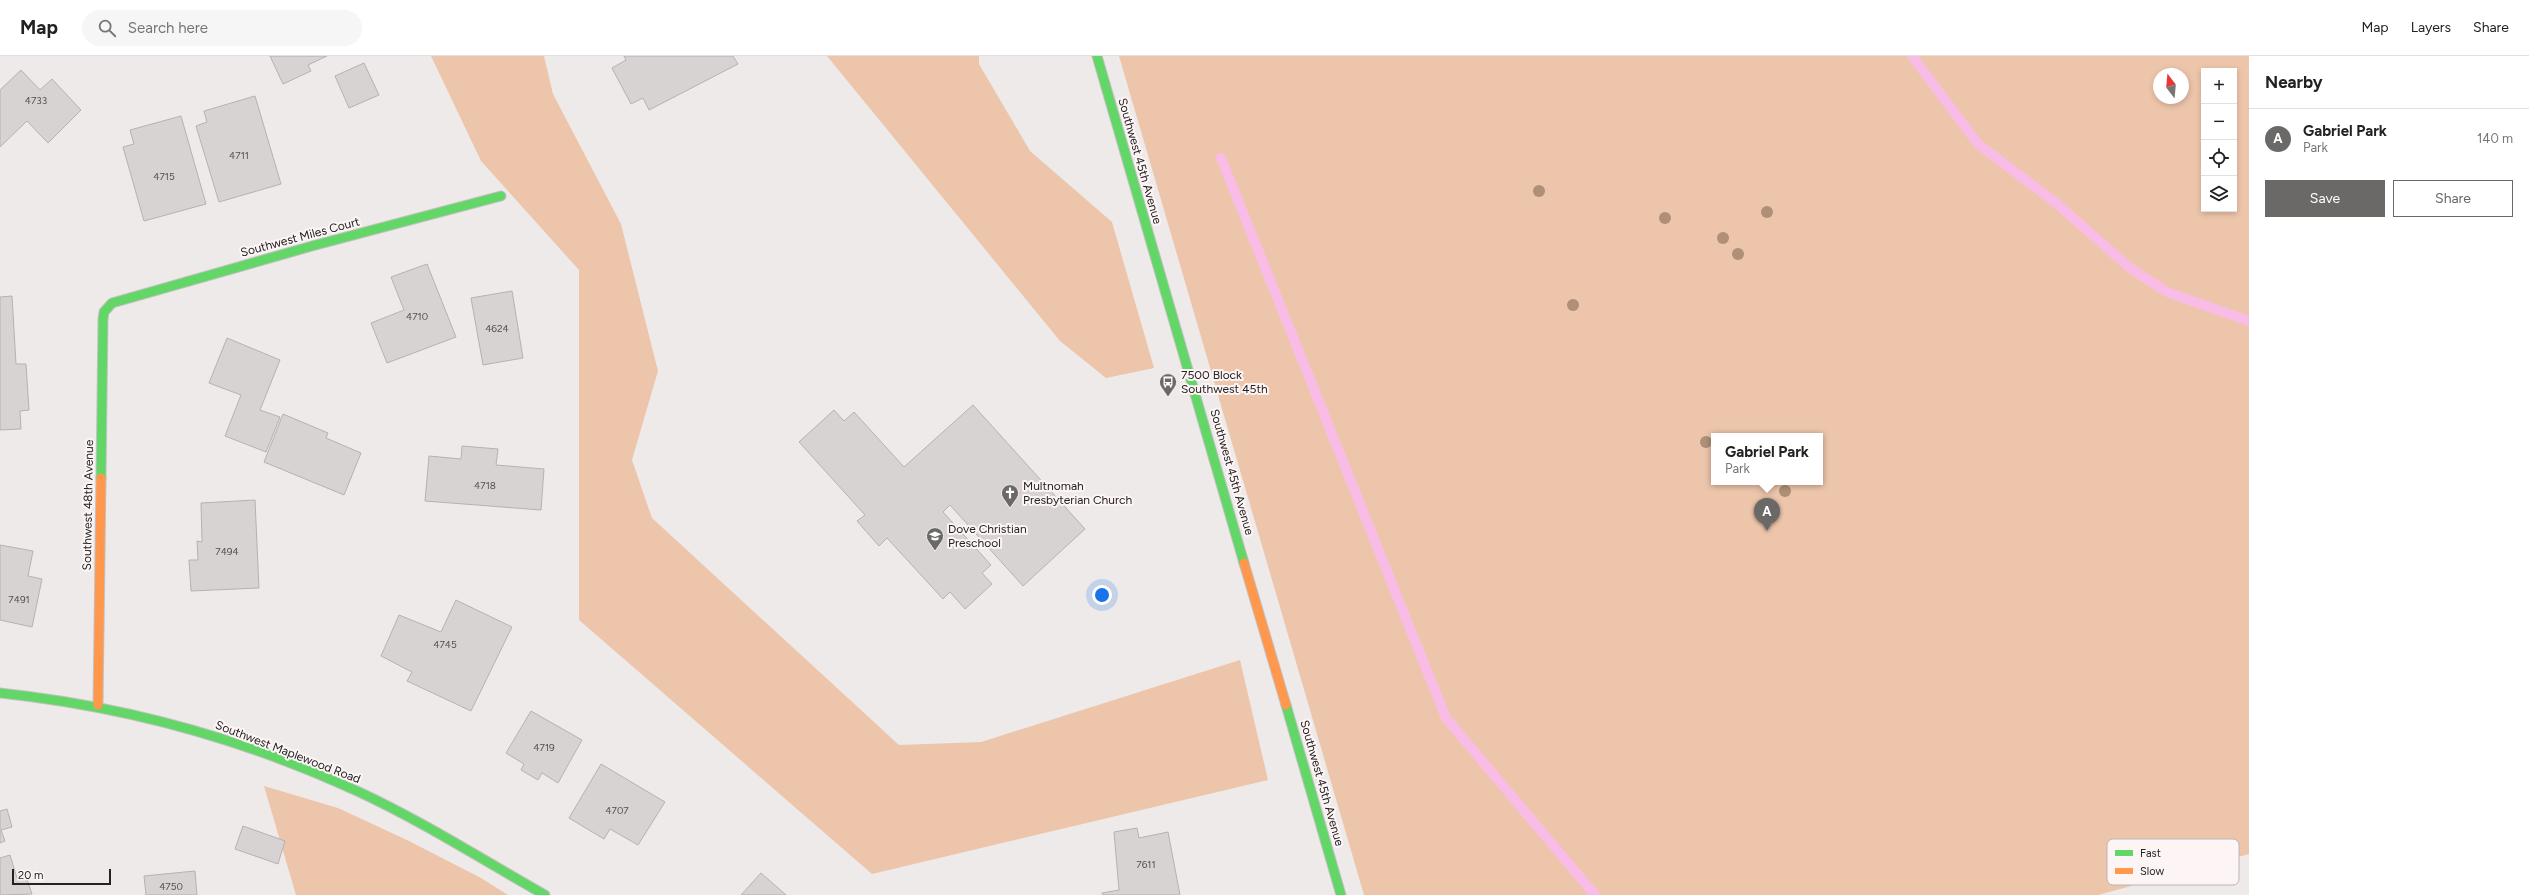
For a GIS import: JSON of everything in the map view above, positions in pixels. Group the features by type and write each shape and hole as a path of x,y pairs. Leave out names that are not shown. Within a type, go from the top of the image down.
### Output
{"street":[{"name":"Southwest 45th Avenue","path":"1097,56 1341,895"},
{"name":"Southwest Miles Court","path":"106,307 117,301 312,246 501,196"},
{"name":"Southwest 48th Avenue","path":"98,705 103,319 106,307"},
{"name":"Southwest Maplewood Road","path":"0,693 98,705 219,737 319,775 387,806 545,895"}],"shaded area":[{"path":"431,56 544,56 553,94 621,224 658,371 632,460 652,518 899,745 981,742 1240,660 1268,780 872,874 579,620 579,270 481,161"},
{"path":"827,56 979,56 979,64 1030,151 1112,222 1154,368 1106,378 1060,341"},
{"path":"1119,56 2249,56 2249,854 2239,857 2239,839 2107,839 2107,885 2135,885 2098,895 1364,895"},
{"path":"264,786 338,808 409,841 481,878 508,895 296,895"}],"building":[{"path":"270,56 327,56 308,65 311,71 283,84"},
{"path":"624,56 733,56 738,64 649,110 643,98 631,104 612,68 626,60"},
{"path":"364,63 379,95 349,108 335,76"},
{"path":"21,70 40,90 52,79 81,110 48,143 27,121 0,147 0,90"},
{"path":"255,96 281,184 219,202 196,126 207,122 204,111"},
{"path":"181,116 206,204 144,221 123,147 134,144 130,130"},
{"path":"427,264 456,337 387,363 371,323 404,310 391,277"},
{"path":"512,291 523,358 483,365 471,298"},
{"path":"12,296 16,364 26,364 29,410 20,411 21,429 0,430 0,297"},
{"path":"227,338 280,360 260,410 280,417 266,452 225,436 241,395 209,383"},
{"name":"Multnomah Presbyterian Church","path":"973,405 1085,529 1023,586 950,505 943,512 991,565 982,573 992,584 965,609 950,592 943,599 887,538 879,546 857,521 865,515 799,442 834,410 844,421 854,412 904,467"},
{"path":"283,414 328,433 326,438 361,453 344,495 264,462"},
{"path":"462,446 498,449 496,465 544,469 541,510 425,501 429,456 461,459"},
{"path":"255,500 259,588 191,591 189,560 198,560 197,541 202,542 201,503"},
{"path":"0,545 33,551 28,576 42,579 32,627 0,620"},
{"path":"456,600 512,627 471,711 407,681 412,672 381,656 399,615 441,632"},
{"path":"531,711 582,740 558,783 542,773 538,780 521,770 524,764 506,753"},
{"path":"601,764 665,802 638,845 610,829 604,839 569,818"},
{"path":"7,809 12,827 1,830 5,841 0,843 0,811"},
{"path":"243,826 285,841 278,864 235,849"},
{"path":"1137,828 1139,838 1168,832 1180,895 1103,895 1102,893 1119,890 1114,832"},
{"path":"10,855 17,878 26,876 32,894 0,895 0,858"},
{"path":"195,871 197,895 146,895 144,876"},
{"path":"761,873 786,895 741,895"}],"waterway":[{"path":"1912,56 1978,144 2056,203 2130,268 2167,292 2249,321"},
{"path":"1221,158 1446,718 1595,895"}],"traffic: fast":[{"path":"1097,56 1244,563"},
{"path":"101,478 103,319 104,312 112,303 312,246 501,196"},
{"path":"0,693 92,706 137,716 182,727 271,756 314,772 381,803 429,828 545,895"},
{"path":"1286,705 1341,895"}],"traffic: slow":[{"path":"98,705 101,478"},
{"path":"1244,563 1286,705"}],"place":[{"name":"7500 Block Southwest 45th","path":"1168,397"},
{"name":"Multnomah Presbyterian Church","path":"1010,508"},
{"name":"Gabriel Park","path":"1767,531"},
{"name":"Dove Christian Preschool","path":"935,551"}]}
